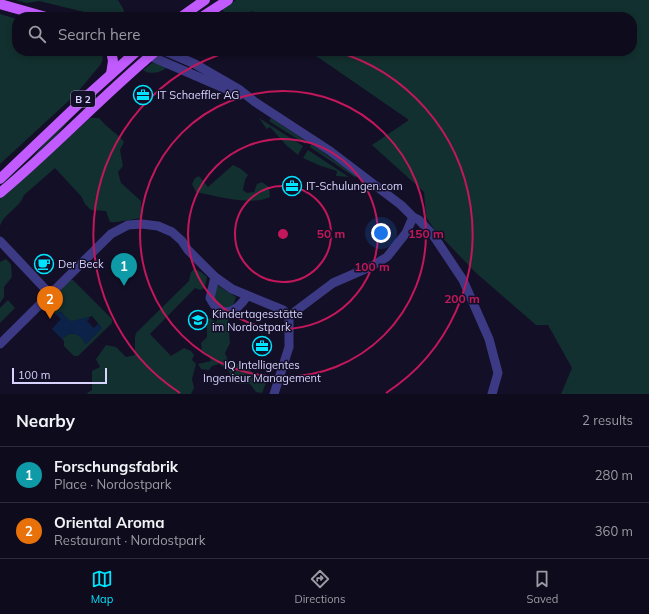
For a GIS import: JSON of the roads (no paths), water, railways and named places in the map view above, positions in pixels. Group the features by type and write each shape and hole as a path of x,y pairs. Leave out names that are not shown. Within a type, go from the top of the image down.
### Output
{"main road":[{"path":"187,12 205,0"},
{"path":"210,12 228,0"},
{"path":"0,4 28,12"},
{"path":"111,74 113,61 112,56"},
{"name":"B 2","path":"0,179 111,74 132,56"},
{"name":"B 2","path":"0,193 39,160 106,94 150,56"}],"street":[{"path":"159,56 255,102"},
{"path":"177,56 224,80 330,151 401,205 433,235 463,280 489,339 496,361 498,374 492,394"},
{"path":"188,56 195,64"},
{"path":"290,316 333,283 372,266 387,257 406,233 413,217"},
{"path":"0,344 81,263 116,231 128,225 142,224 158,226 172,232 215,277 232,289 283,310 290,316"},
{"path":"0,241 50,294"},
{"path":"215,277 210,298 214,307 222,311 231,311 240,306 247,296"},
{"path":"274,394 289,347 290,316"}],"water":[{"path":"61,312 70,321 90,318 87,321 94,328 98,324 102,328 86,344 76,334 69,334 62,339 52,329 61,319 55,314"}],"place":[{"name":"IT Schaeffler AG","path":"143,95"},
{"name":"IT-Schulungen.com","path":"292,186"},
{"name":"Der Beck","path":"44,264"},
{"name":"Forschungsfabrik","path":"124,286"},
{"name":"Oriental Aroma","path":"50,319"},
{"name":"Kindertagesstätte im Nordostpark","path":"198,320"},
{"name":"IQ Intelligentes Ingenieur Management","path":"262,346"}]}
